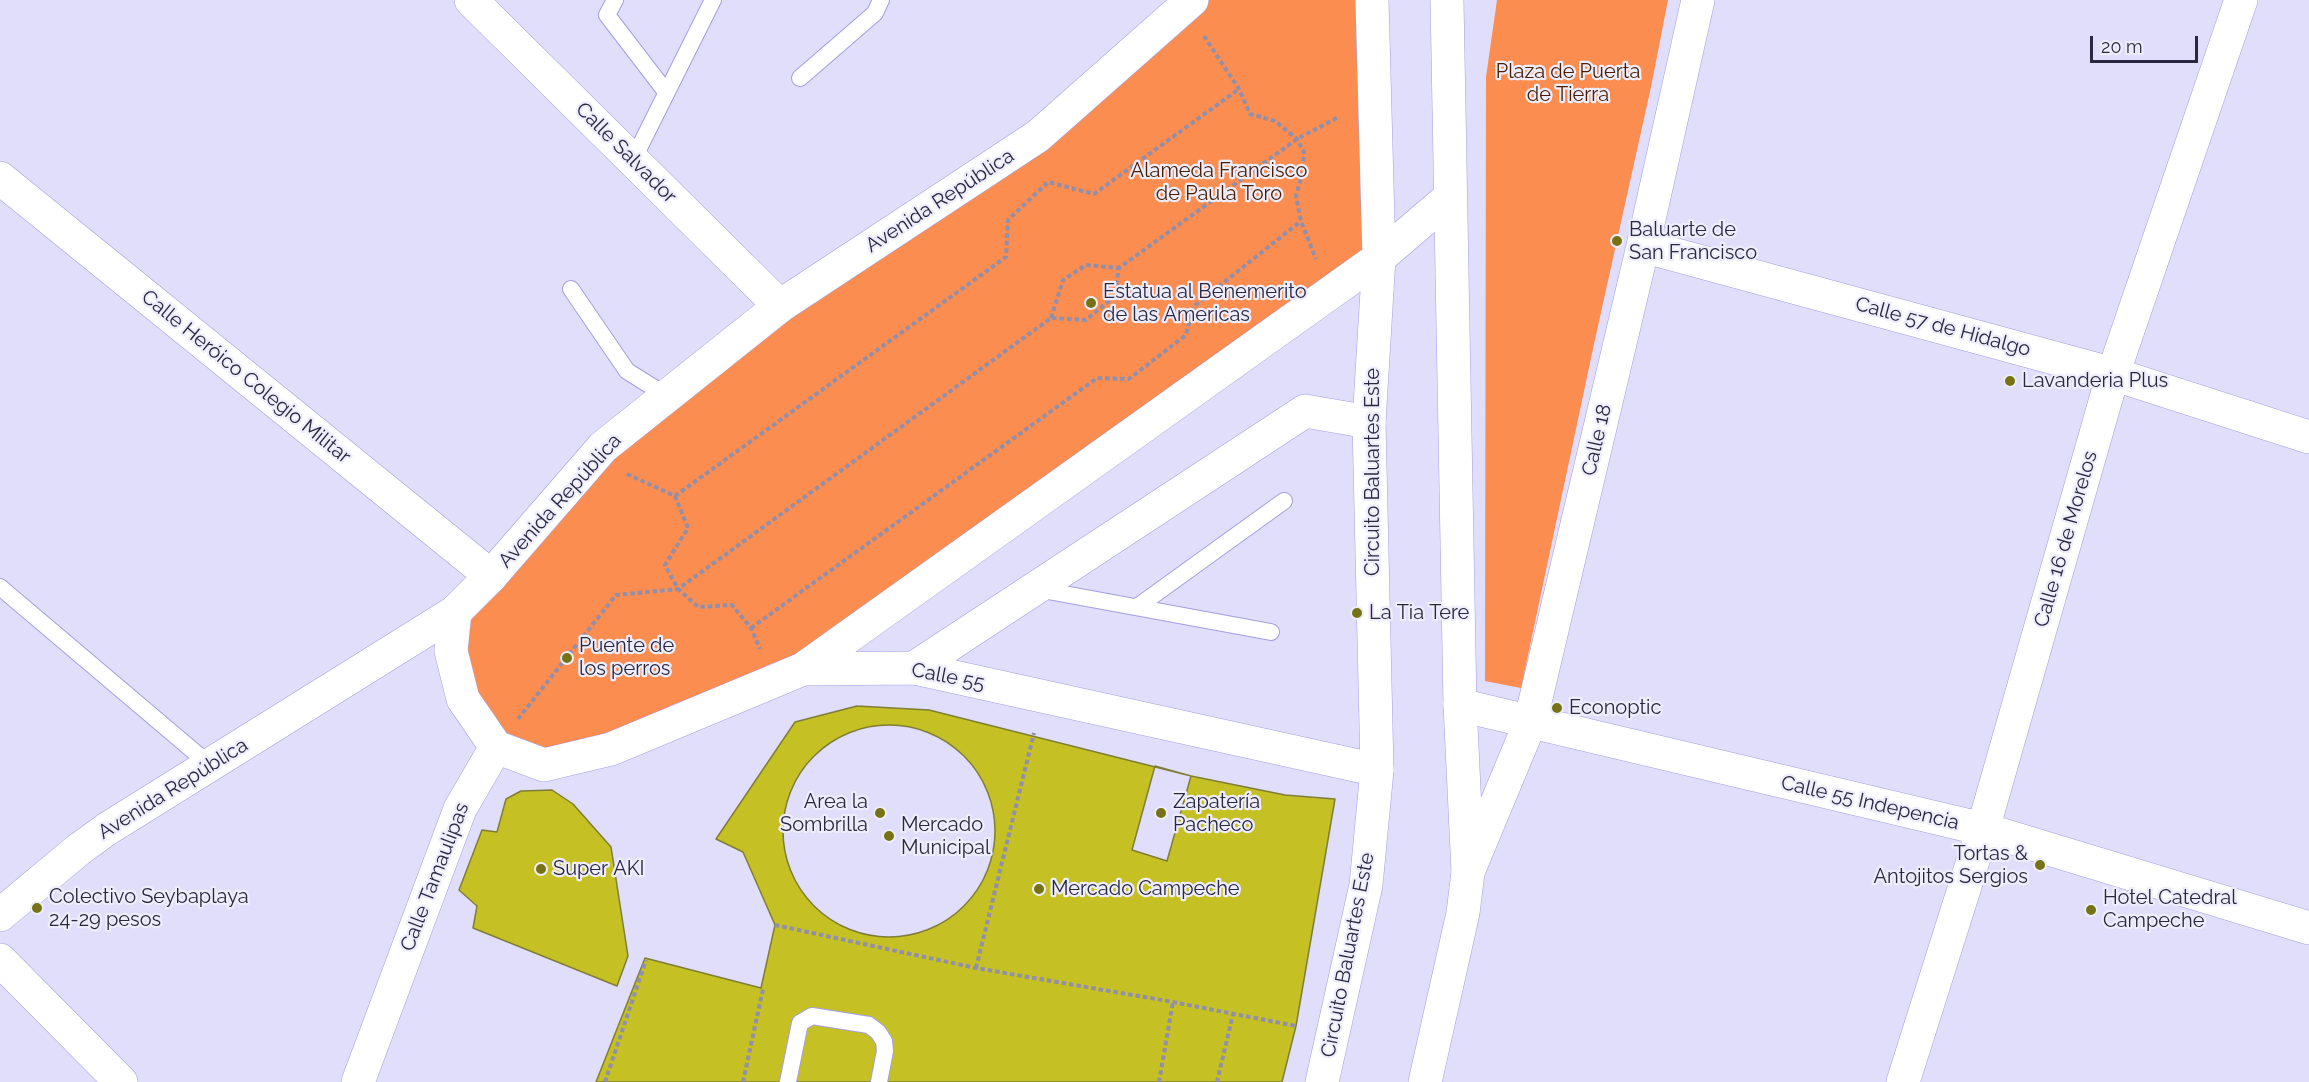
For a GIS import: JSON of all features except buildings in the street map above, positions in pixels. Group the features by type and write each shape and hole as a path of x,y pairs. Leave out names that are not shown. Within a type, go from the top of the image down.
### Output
{"street":[{"name":"Calle Salvador","path":"471,0 780,306"},
{"name":"Circuito Baluartes Este","path":"1322,1082 1366,885 1377,770 1369,422 1379,258 1372,0"},
{"path":"1425,1082 1463,913 1468,872 1460,705 1447,0"},
{"name":"Calle 18","path":"1468,872 1530,723 1643,246 1698,0"},
{"name":"Calle 16 de Morelos","path":"1903,1082 1983,829 2113,374 2241,0"},
{"name":"Avenida República","path":"0,915 88,843 454,612 491,576 603,447 780,306 1038,136 1188,3"},
{"name":"Calle Heróico Colegio Militar","path":"0,178 491,576"},
{"path":"803,669 1379,258 1449,198"},
{"name":"Calle 57 de Hidalgo","path":"1643,246 2113,374 2309,437"},
{"path":"914,668 1305,411 1369,422"},
{"path":"454,612 451,651 463,699 496,747"},
{"name":"Calle 55","path":"496,747 544,765 611,749 803,669 914,668 1377,770"},
{"name":"Calle 55 Indepencia","path":"1460,705 1983,829 2309,928"},
{"name":"Calle Tamaulipas","path":"358,1082 460,809 496,747"},
{"path":"0,960 121,1082"}],"lane":[{"path":"615,0 607,15 666,92"},
{"path":"633,160 713,0"},
{"path":"800,78 875,13 881,0"},
{"path":"571,289 627,371 667,396"},
{"path":"1137,607 1284,501"},
{"path":"0,587 210,765"},
{"path":"1036,588 1271,632"},
{"path":"788,1082 800,1023 812,1016 868,1025 878,1032 884,1041 885,1052 879,1082"}],"path":[{"path":"1188,3 1239,89 1250,114 1275,121 1297,139 1304,152 1303,171 1296,196 1301,221 1330,293"},
{"path":"675,496 1006,257 1008,220 1048,182 1094,194 1239,89"},
{"path":"496,747 616,596 678,589 1051,318 1063,280 1086,265 1119,268 1297,139 1375,100"},
{"path":"751,628 1097,378 1129,379 1186,335 1193,307 1301,221"},
{"path":"1051,318 1086,320 1114,297 1119,268"},
{"path":"593,459 675,496 688,528 665,565 678,589 698,607 732,605 751,628 773,681"},
{"path":"976,968 1034,733"},
{"path":"775,925 976,968 1296,1026"},
{"path":"605,1082 646,960"},
{"path":"743,1082 763,989"},
{"path":"1159,1082 1173,1002"},
{"path":"1217,1082 1233,1014"}],"green space":[{"name":"Alameda Francisco de Paula Toro","path":"1192,0 1372,0 1379,258 803,669 611,749 496,747 452,643 593,460 1038,136"},
{"name":"Plaza de Puerta de Tierra","path":"1497,0 1668,0 1521,688 1485,681 1486,77"}],"place":[{"name":"Baluarte de San Francisco","path":"1617,241"},
{"name":"Estatua al Benemerito de las Americas","path":"1091,303"},
{"name":"Lavanderia Plus","path":"2010,381"},
{"name":"La Tia Tere","path":"1357,613"},
{"name":"Puente de los perros","path":"567,658"},
{"name":"Econoptic","path":"1557,708"},
{"name":"Area la Sombrilla","path":"880,813"},
{"name":"Zapatería Pacheco","path":"1161,813"},
{"name":"Mercado Municipal","path":"889,836"},
{"name":"Tortas & Antojitos Sergios","path":"2040,865"},
{"name":"Super AKI","path":"541,869"},
{"name":"Mercado Campeche","path":"1039,889"},
{"name":"Colectivo Seybaplaya 24-29 pesos","path":"37,908"},
{"name":"Hotel Catedral Campeche","path":"2091,910"}]}
